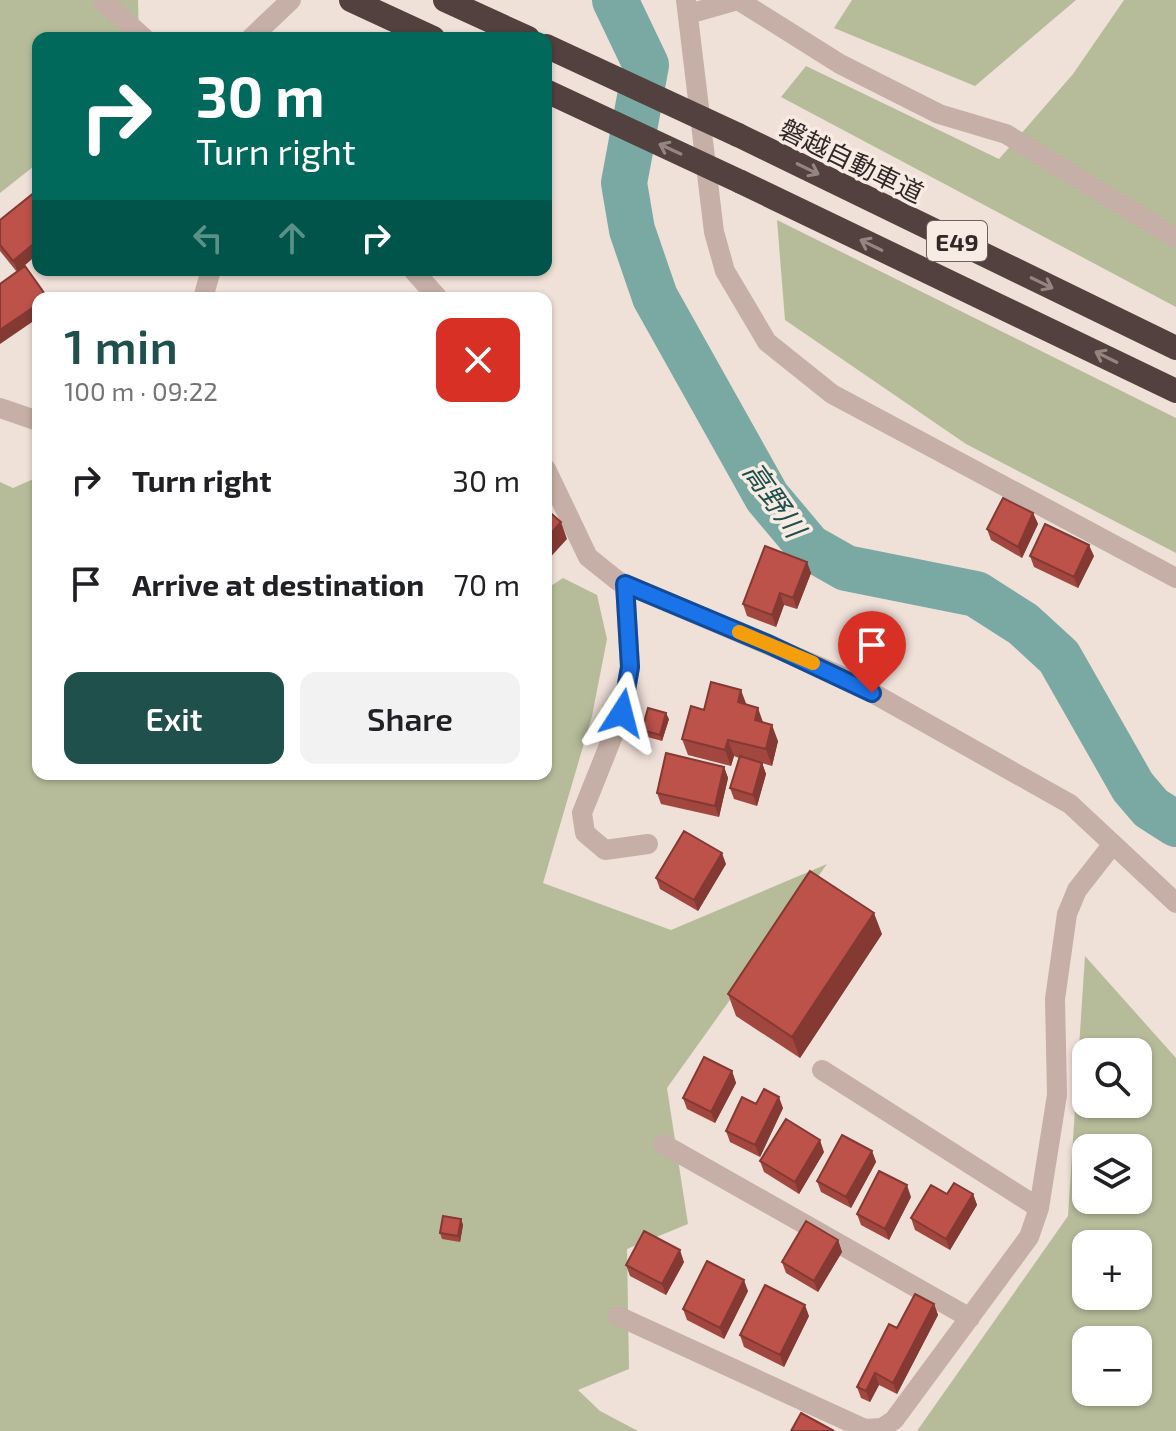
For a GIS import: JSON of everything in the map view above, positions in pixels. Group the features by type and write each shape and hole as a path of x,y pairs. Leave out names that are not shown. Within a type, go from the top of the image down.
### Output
{"highway":[{"path":"351,0 420,32"},
{"path":"445,0 515,32"},
{"name":"磐越自動車道","path":"552,49 738,135 1176,348"},
{"name":"E49","path":"552,94 1176,391"}],"street":[{"path":"102,0 137,32"},
{"path":"257,32 291,0"},
{"path":"1176,238 1006,134 928,109 840,64 738,0 688,7 691,57 714,232 725,271 767,342 832,394 1176,578"},
{"path":"418,276 433,292"},
{"path":"0,408 32,419"},
{"path":"552,482 588,557 625,584 846,678 1070,804 1176,903"},
{"path":"625,584 630,667 622,713 582,813 585,833 605,850 648,844"},
{"path":"618,1316 865,1429 882,1428 894,1420 1029,1237 1039,1208 1057,1095 1055,999 1067,914 1077,890 1113,844"},
{"path":"822,1070 1039,1208"},
{"path":"663,1144 970,1318"}],"green space":[{"path":"0,0 138,0 139,32 32,32 32,168 0,193"},
{"path":"852,0 1076,0 975,86 834,28"},
{"path":"1124,0 1176,0 1176,307 781,97 806,66 999,159 1073,74"},
{"path":"777,220 1176,418 1176,553 966,444 785,320"},
{"path":"32,480 32,780 552,780 552,585 563,578 597,595 607,639 592,716 543,883 671,930 827,864 667,1088 688,1224 627,1249 629,1369 578,1390 600,1411 638,1431 0,1431 0,482 13,488"},
{"path":"1085,956 1176,1058 1176,1431 917,1431 1068,1216 1072,1155 1072,1214 1152,1214 1152,1134 1073,1134 1074,1118 1152,1118 1152,1038 1080,1038"}],"building":[{"path":"32,194 32,245 13,261 0,245 0,220"},
{"path":"25,266 43,292 32,292 32,308 0,330 0,284"},
{"path":"1003,498 1033,513 1018,547 987,529"},
{"path":"552,514 561,522 552,532"},
{"path":"1045,524 1089,545 1074,577 1030,556"},
{"path":"765,546 807,562 793,598 780,593 772,615 743,604"},
{"path":"711,682 741,690 738,702 758,708 755,720 772,725 766,749 728,740 725,750 682,739 691,706 704,710"},
{"path":"648,708 666,713 660,735 642,730"},
{"path":"666,753 724,767 715,806 657,793"},
{"path":"740,756 762,763 753,795 730,788"},
{"path":"684,831 722,853 694,900 656,878"},
{"path":"810,871 874,913 792,1037 728,994"},
{"path":"704,1057 732,1071 711,1112 683,1098"},
{"path":"764,1089 779,1097 755,1145 726,1131 742,1097 756,1104"},
{"path":"786,1119 820,1140 795,1182 760,1161"},
{"path":"842,1135 872,1151 846,1197 817,1181"},
{"path":"879,1171 907,1185 885,1229 857,1214"},
{"path":"954,1183 973,1194 946,1239 911,1218 931,1185 947,1194"},
{"path":"443,1216 461,1219 458,1236 440,1233"},
{"path":"806,1221 838,1240 814,1281 782,1262"},
{"path":"644,1231 680,1250 662,1284 626,1265"},
{"path":"707,1261 744,1280 720,1328 683,1309"},
{"path":"765,1285 805,1305 780,1355 740,1335"},
{"path":"915,1294 934,1304 893,1383 875,1373 866,1391 857,1387 889,1324 897,1328"},
{"path":"801,1413 834,1431 791,1431"}],"waterway":[{"name":"高野川","path":"615,0 646,65 624,183 632,230 655,297 767,497 809,547 846,568 976,594 1023,624 1059,657 1133,787 1151,808 1176,824"}],"slow traffic":[{"path":"739,632 813,663"}],"route":[{"path":"622,713 630,667 625,584 846,678 872,693"}]}
